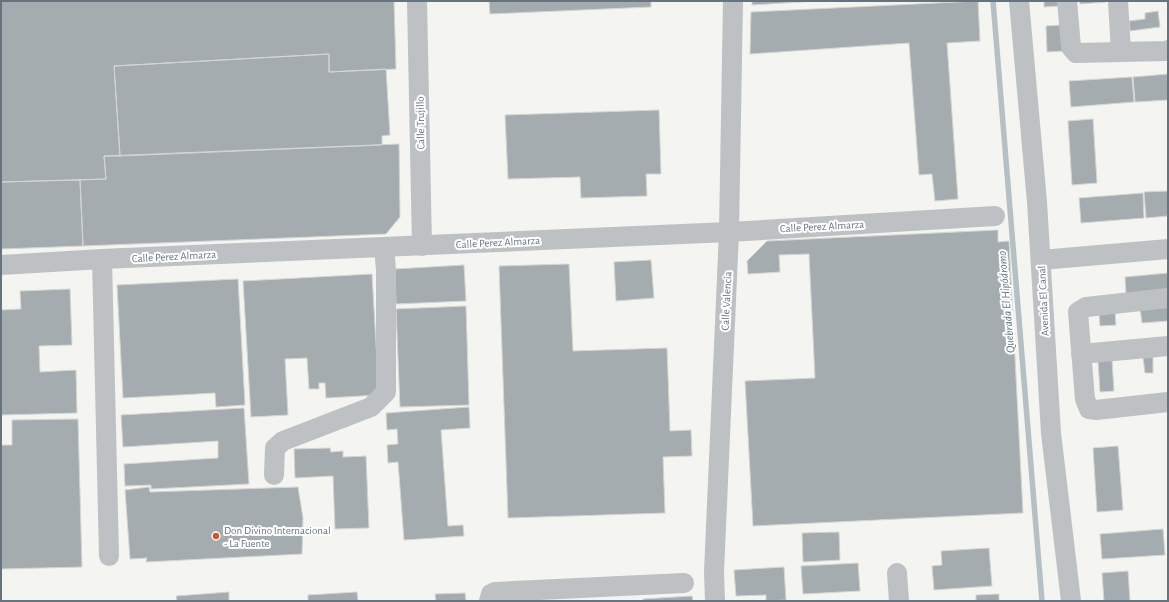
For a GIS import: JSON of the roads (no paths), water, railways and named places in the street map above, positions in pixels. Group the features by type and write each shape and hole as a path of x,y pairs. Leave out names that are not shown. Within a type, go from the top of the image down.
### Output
{"street":[{"name":"Calle Trujillo","path":"418,1 422,246"},
{"name":"Calle Valencia","path":"715,601 715,564 729,232 733,1"},
{"name":"Avenida El Canal","path":"1019,1 1038,202 1051,433 1072,601"},
{"path":"1068,1 1071,47 1076,53 1168,50"},
{"path":"1118,1 1121,52"},
{"name":"Calle Perez Almarza","path":"1,265 102,259 729,232 995,216"},
{"path":"274,475 275,448 283,441 371,407 386,392 386,270 384,247"},
{"path":"1041,260 1168,249"},
{"path":"102,259 109,556"},
{"path":"1168,298 1086,306 1078,312 1085,399 1089,409 1096,410 1168,402"},
{"path":"1081,354 1168,346"},
{"path":"897,573 899,601"},
{"path":"490,601 491,594 495,592 684,582"}],"waterway":[{"name":"Quebrada El Hipódromo","path":"993,1 1042,601"}],"place":[{"name":"Don Divino Internacional - La Fuente","path":"216,536"}]}
